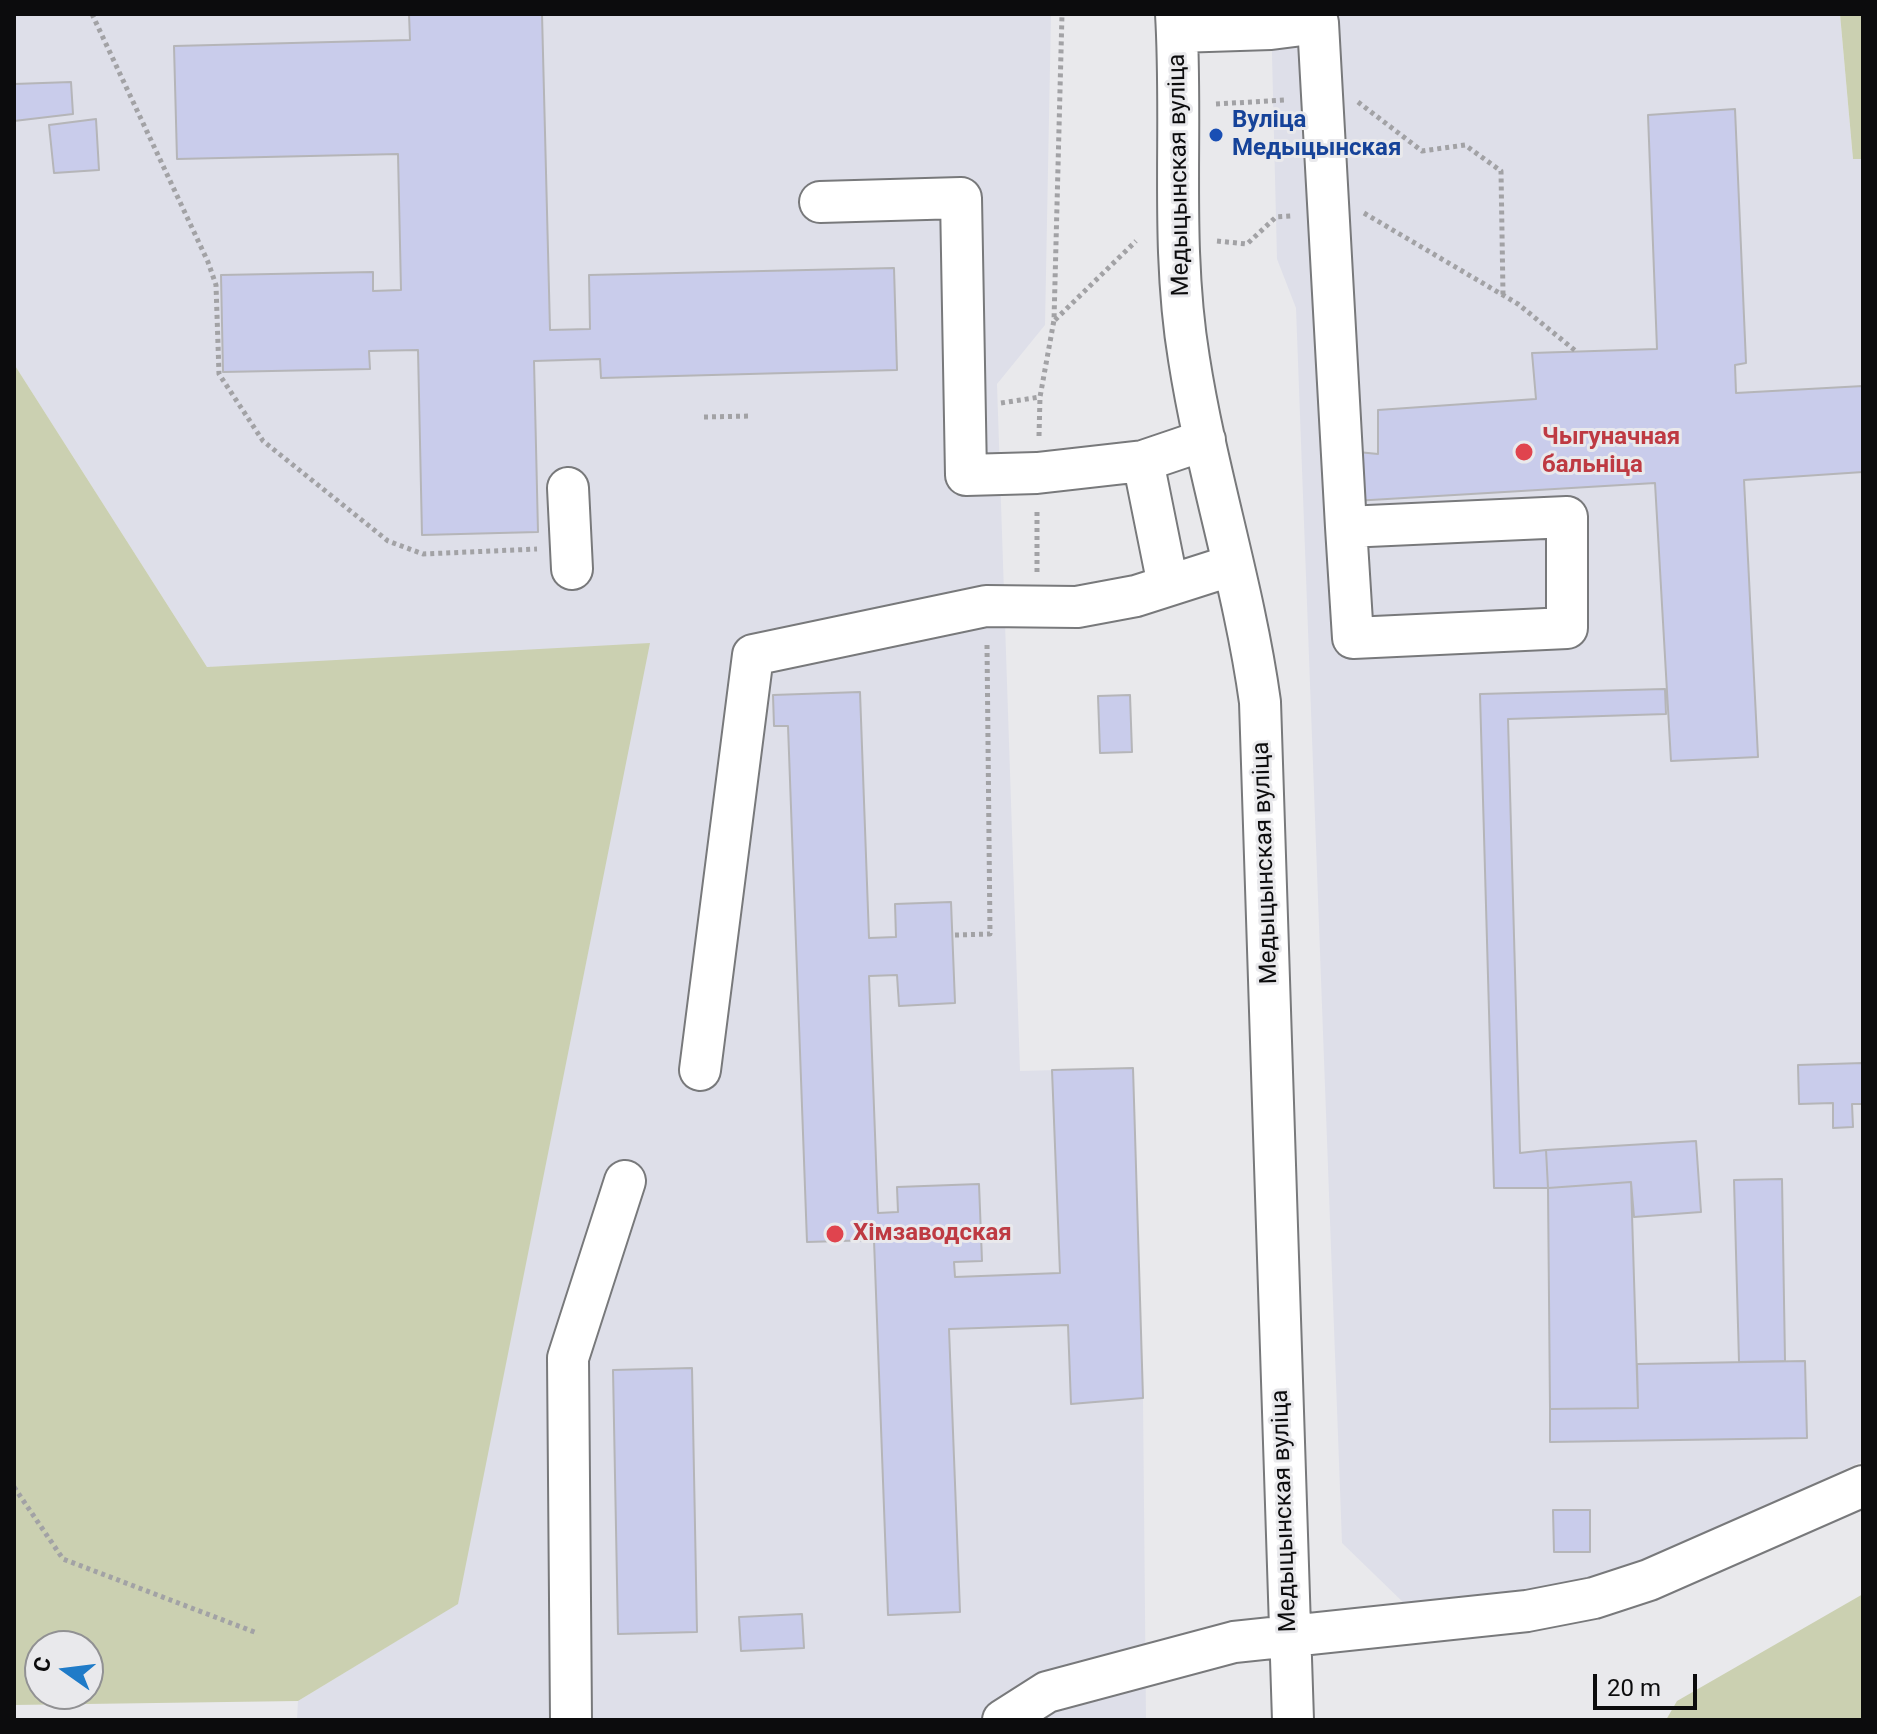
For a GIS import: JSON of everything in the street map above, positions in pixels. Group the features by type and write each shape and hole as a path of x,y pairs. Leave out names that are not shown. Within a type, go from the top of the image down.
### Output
{"street":[{"path":"1176,23 1271,29 1318,23 1330,212 1346,527 1353,638 1567,628 1567,517 1346,527"},
{"name":"Медыцынская вуліца","path":"1176,23 1176,208 1188,357 1251,634 1260,702 1293,1720"},
{"path":"820,202 961,198 966,475 1037,473 1143,461 1205,440"},
{"path":"1143,461 1168,585"},
{"path":"568,488 572,555"},
{"path":"700,1070 753,655 986,606 1077,607 1136,596 1233,565"},
{"path":"571,1720 568,1358 625,1181"},
{"path":"1003,1720 1047,1692 1234,1642 1527,1611 1594,1598 1649,1580 1863,1486"}],"path":[{"path":"92,14 208,262 216,285 219,374 263,441 388,541 423,554 553,548 572,555"},
{"path":"1022,572 1037,572 1040,397 1054,320 1062,14"},
{"path":"1216,104 1351,96 1422,151 1465,145 1501,171 1503,295"},
{"path":"1217,241 1247,244 1276,217 1355,208 1503,295 1577,352"},
{"path":"1054,320 1136,241"},
{"path":"1000,403 1040,397"},
{"path":"704,417 751,416"},
{"path":"955,935 990,934 986,606"},
{"path":"14,1487 63,1559 257,1633"}],"shaded area":[{"path":"14,14 1051,14 1045,325 997,384 1020,1071 1133,1068 1143,1398 1146,1720 297,1720 298,1701 458,1603 319,665 207,667 14,364"},
{"path":"1271,14 1840,14 1853,159 1863,159 1863,1461 1678,1547 1616,1571 1540,1590 1407,1606 1342,1543 1296,308 1277,259"}],"green space":[{"path":"1840,14 1863,14 1863,159 1853,159"},
{"path":"14,364 207,667 650,643 458,1604 298,1701 104,1704 104,1630 24,1630 24,1705 14,1705"},
{"path":"1863,1594 1863,1720 1666,1720 1677,1701"}],"building":[{"path":"409,14 542,14 550,330 590,329 589,275 894,268 897,370 601,378 600,359 534,361 538,532 422,535 418,350 369,351 370,369 223,372 221,275 373,272 373,291 401,290 398,154 177,159 174,46 410,40"},
{"path":"71,82 73,114 14,121 14,84"},
{"path":"1735,109 1746,363 1735,365 1736,393 1863,386 1863,472 1744,480 1758,757 1671,761 1655,483 1354,501 1358,452 1378,454 1378,410 1536,399 1532,353 1657,349 1648,115"},
{"path":"96,119 99,170 54,173 49,125"},
{"path":"1665,689 1666,714 1508,719 1520,1153 1546,1150 1548,1188 1494,1188 1480,694"},
{"path":"860,692 869,938 896,937 895,904 951,902 955,1003 899,1006 897,975 869,976 878,1213 898,1212 897,1187 979,1184 982,1261 954,1262 955,1277 1060,1273 1052,1070 1133,1068 1143,1398 1071,1404 1068,1325 949,1329 960,1612 888,1615 874,1240 807,1242 788,726 774,726 773,695"},
{"path":"1130,695 1132,752 1100,753 1098,696"},
{"path":"1863,1063 1863,1104 1852,1104 1853,1127 1833,1128 1833,1103 1799,1104 1798,1065"},
{"path":"1696,1141 1701,1212 1634,1217 1631,1182 1548,1188 1546,1150"},
{"path":"1782,1179 1785,1361 1739,1362 1734,1180"},
{"path":"1631,1182 1638,1408 1550,1409 1548,1188"},
{"path":"1805,1361 1807,1438 1550,1442 1550,1409 1638,1408 1637,1364"},
{"path":"692,1368 697,1632 618,1634 613,1370"},
{"path":"1553,1510 1590,1510 1590,1552 1554,1552"},
{"path":"802,1614 804,1648 741,1651 739,1617"}],"place":[{"name":"Вуліца Медыцынская","path":"1216,135"},
{"name":"Чыгуначная бальніца","path":"1524,452"},
{"name":"Хімзаводская","path":"835,1234"}]}
